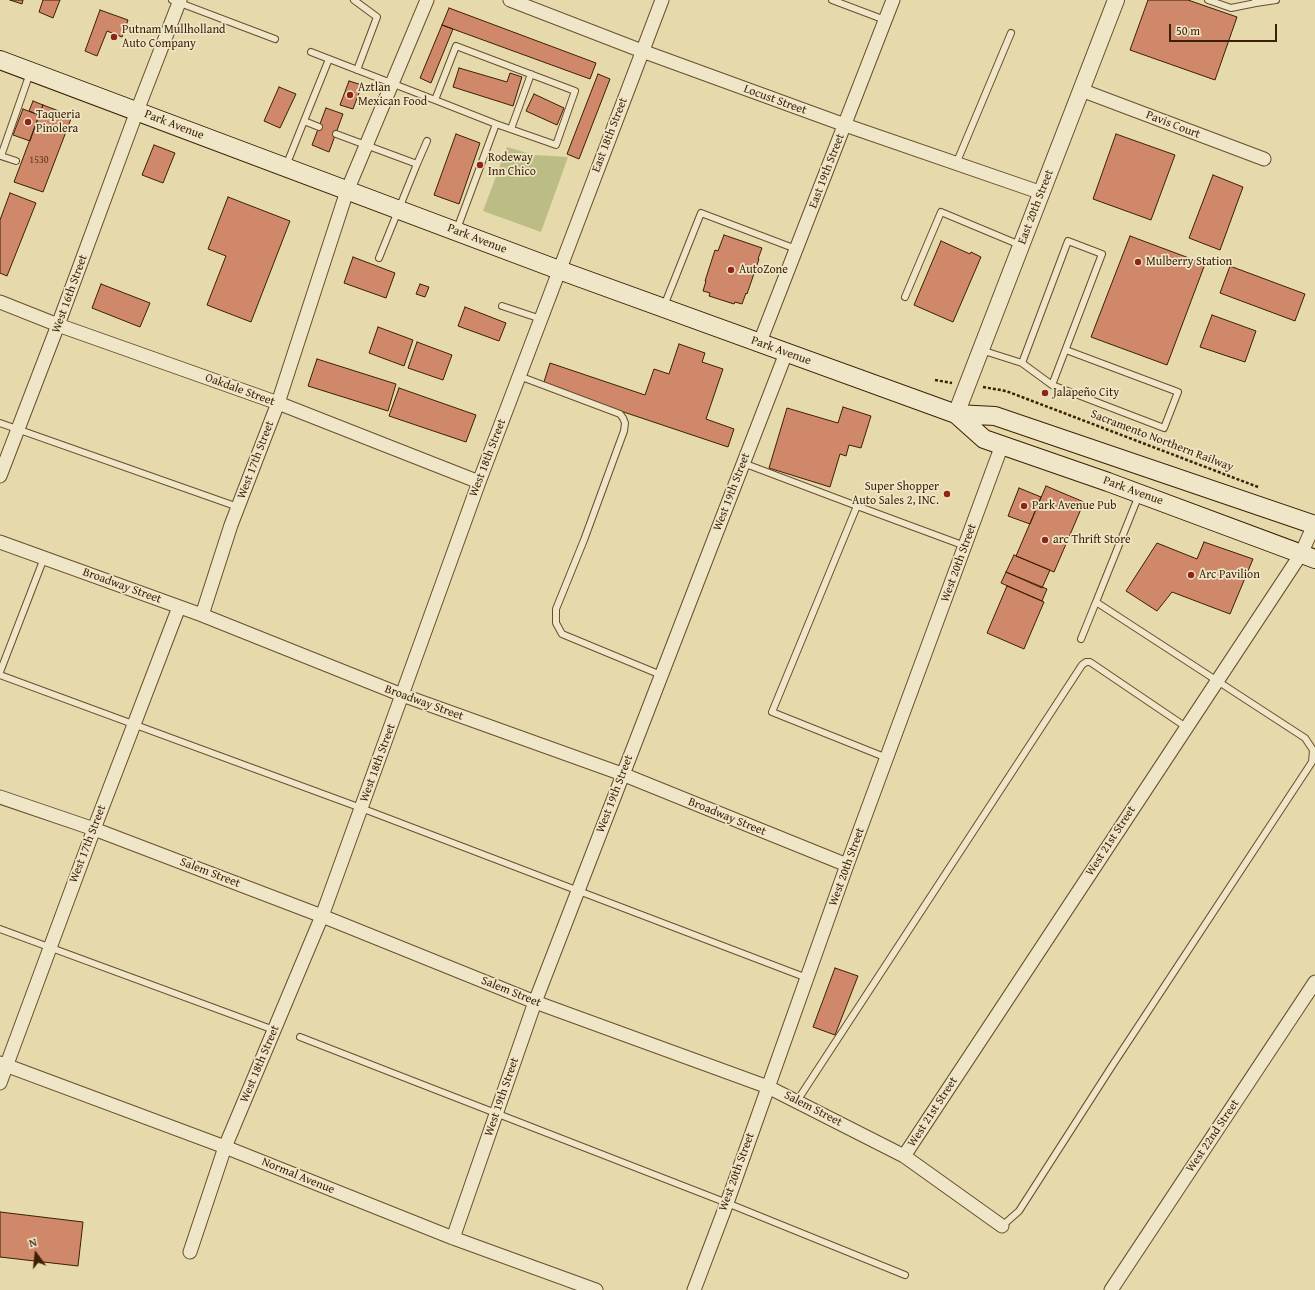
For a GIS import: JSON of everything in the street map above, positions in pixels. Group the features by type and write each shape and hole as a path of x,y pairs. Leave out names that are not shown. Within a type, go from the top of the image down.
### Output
{"main road":[{"name":"Park Avenue","path":"0,60 559,270 956,414 995,416 1315,525"},
{"name":"Park Avenue","path":"956,414 984,439 1308,556"}],"street":[{"name":"West 17th Street","path":"202,615 238,507 278,403 348,191 427,0"},
{"name":"Locust Street","path":"510,0 642,51 845,125 1042,193"},
{"name":"East 18th Street","path":"559,270 662,0"},
{"name":"East 19th Street","path":"760,342 893,0"},
{"name":"East 20th Street","path":"956,414 1116,0"},
{"name":"West 16th Street","path":"0,476 58,325 177,1"},
{"name":"Pavis Court","path":"1081,90 1264,159"},
{"name":"West 18th Street","path":"190,1252 225,1147 322,916 479,482 559,270"},
{"name":"Oakdale Street","path":"0,302 58,325 278,403 479,482"},
{"name":"West 19th Street","path":"453,1238 535,1002 786,353"},
{"name":"West 20th Street","path":"694,1290 847,865 1002,445"},
{"name":"West 21st Street","path":"904,1156 1217,680 1308,556 1315,525"},
{"name":"Broadway Street","path":"0,542 202,615 402,695 622,774 847,865"},
{"name":"West 17th Street","path":"0,1083 3,1065 50,947 179,607"},
{"name":"Salem Street","path":"0,796 94,829 322,916 535,1002 768,1087 904,1156 1002,1226"},
{"name":"West 22nd Street","path":"1111,1290 1315,982"},
{"name":"Normal Avenue","path":"3,1065 225,1147 453,1238 596,1290"}],"lane":[{"path":"354,0 377,17 357,70"},
{"path":"832,0 885,20"},
{"path":"1208,0 1231,8 1256,2 1276,0"},
{"path":"177,1 275,39"},
{"path":"956,164 1010,33"},
{"path":"312,52 496,124 556,145 575,91 456,46 436,100"},
{"path":"285,167 329,59"},
{"path":"16,161 1,156 31,71"},
{"path":"510,129 531,74"},
{"path":"304,121 319,127"},
{"path":"456,231 496,124"},
{"path":"336,134 367,144 417,164"},
{"path":"379,258 427,141"},
{"path":"905,296 941,212 1022,246"},
{"path":"664,308 701,213 796,249"},
{"path":"1022,363 1068,241 1102,254 1052,385"},
{"path":"502,306 541,319"},
{"path":"981,350 1022,363 1052,385 1164,428 1178,392 1066,350"},
{"path":"519,376 620,414 623,418 625,423 624,431 584,540 556,609 556,623 562,634 661,675"},
{"path":"0,423 238,507"},
{"path":"743,463 965,546"},
{"path":"1080,639 1139,494"},
{"path":"857,506 772,712 887,758"},
{"path":"0,672 44,558"},
{"path":"1002,1226 1019,1211 1112,1066 1312,762 1313,750 1305,738 1096,602"},
{"path":"797,1101 1082,664 1090,662 1186,727"},
{"path":"0,676 361,808 807,978"},
{"path":"0,929 274,1030"},
{"path":"300,1037 905,1274"}],"path":[{"path":"935,380 958,384"},
{"name":"Sacramento Northern Railway","path":"978,386 1006,391 1264,489"}],"green space":[{"path":"507,147 534,155 568,157 541,232 483,211"}],"building":[{"path":"10,0 23,0 22,4"},
{"path":"43,0 60,0 53,18 39,12"},
{"path":"1148,0 1188,0 1237,17 1215,80 1130,50"},
{"path":"449,8 596,63 590,79 442,25"},
{"path":"100,10 128,20 122,37 107,31 97,56 85,51"},
{"path":"442,25 453,29 431,83 420,78"},
{"path":"459,68 507,82 510,73 522,77 513,106 453,87"},
{"path":"598,74 610,79 579,159 567,154"},
{"path":"349,81 362,85 353,109 340,105"},
{"path":"279,87 296,94 280,128 264,121"},
{"path":"534,94 564,108 557,125 526,111"},
{"path":"33,101 43,105 39,115 29,111"},
{"path":"43,105 72,116 43,192 14,182"},
{"path":"326,108 343,114 329,152 312,145"},
{"name":"Taqueria Pinolera","path":"23,109 39,115 30,141 13,135"},
{"path":"456,134 480,143 459,204 434,195"},
{"path":"1116,134 1175,155 1151,220 1093,199"},
{"path":"154,145 175,153 163,183 142,175"},
{"path":"1213,175 1243,187 1220,250 1189,238"},
{"path":"10,193 36,203 7,276 0,273 0,220"},
{"path":"228,197 290,221 251,322 207,305 226,256 208,249"},
{"path":"724,235 762,248 747,294 746,293 742,304 735,302 734,304 709,296 710,293 703,291 715,250 718,251"},
{"path":"1130,236 1205,264 1167,365 1091,337"},
{"path":"941,241 970,254 971,252 981,257 953,322 914,305"},
{"path":"353,257 395,273 386,298 344,283"},
{"path":"1230,266 1305,294 1295,321 1220,293"},
{"path":"101,284 150,303 140,327 92,308"},
{"path":"420,284 429,287 425,297 416,294"},
{"path":"465,307 506,323 499,341 458,326"},
{"path":"1212,315 1256,331 1245,362 1200,347"},
{"path":"378,327 413,340 404,366 369,353"},
{"path":"417,342 452,355 443,380 408,368"},
{"path":"679,344 705,353 702,362 723,369 706,419 734,429 728,447 543,385 550,363 645,395 654,369 669,374"},
{"path":"317,359 396,384 388,411 308,386"},
{"path":"399,388 476,415 466,442 389,416"},
{"path":"843,407 871,416 861,448 849,445 846,456 840,454 830,487 769,468 787,408 838,423"},
{"name":"arc Thrift Store","path":"1046,486 1084,502 1054,572 1016,556"},
{"path":"1019,488 1041,497 1030,524 1008,516"},
{"name":"Arc Pavilion","path":"1204,542 1253,559 1230,614 1172,592 1157,611 1126,591 1157,543 1197,559"},
{"path":"1014,555 1050,570 1042,588 1006,572"},
{"path":"1006,572 1047,589 1042,601 1001,583"},
{"path":"1007,586 1044,602 1024,649 987,633"},
{"path":"835,968 858,976 835,1035 813,1027"},
{"path":"0,1212 83,1222 78,1266 0,1257"}],"place":[{"name":"Putnam Mullholland Auto Company","path":"114,37"},
{"name":"Aztlan Mexican Food","path":"350,95"},
{"name":"Taqueria Pinolera","path":"28,122"},
{"name":"Rodeway Inn Chico","path":"480,165"},
{"name":"Mulberry Station","path":"1138,262"},
{"name":"AutoZone","path":"731,270"},
{"name":"Jalapeño City","path":"1045,393"},
{"name":"Super Shopper Auto Sales 2, INC.","path":"947,494"},
{"name":"Park Avenue Pub","path":"1024,506"},
{"name":"arc Thrift Store","path":"1045,540"},
{"name":"Arc Pavilion","path":"1191,575"}]}
